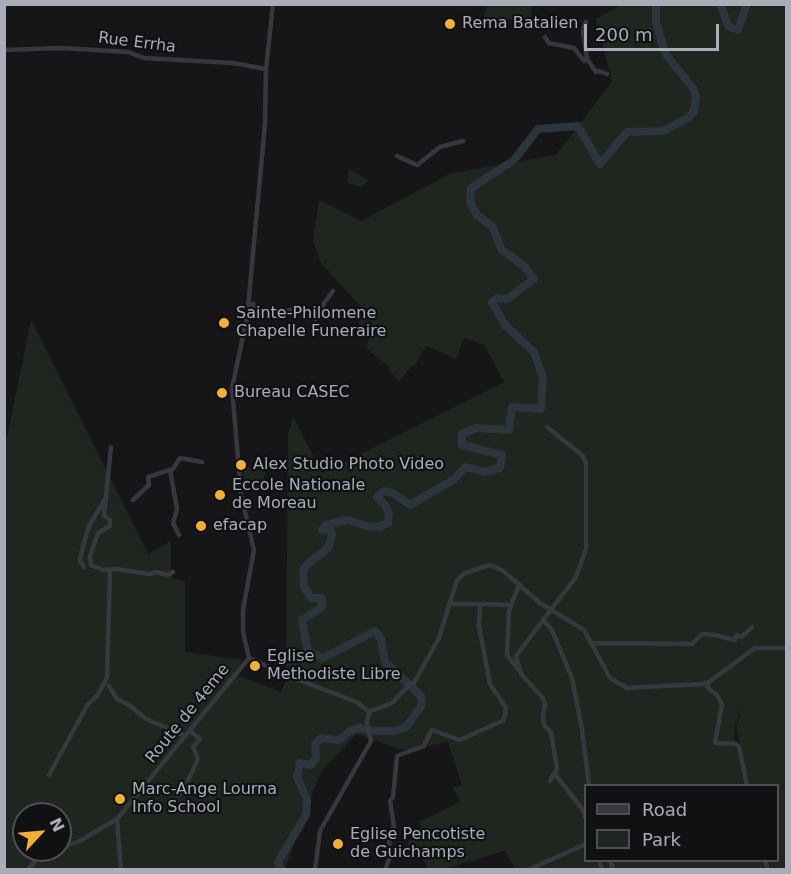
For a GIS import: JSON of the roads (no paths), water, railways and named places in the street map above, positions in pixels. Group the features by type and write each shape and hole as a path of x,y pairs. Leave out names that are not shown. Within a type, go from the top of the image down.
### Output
{"street":[{"path":"273,4 266,69 265,124 249,305 232,388 241,494 254,550 242,620 249,658 357,702 369,712"},
{"path":"586,22 584,32 587,59 597,72 607,74"},
{"path":"545,37 549,43 574,48 584,61 587,59"},
{"name":"Rue Errha","path":"4,50 61,48 128,51 144,58 232,63 266,69"},
{"path":"397,156 417,165 440,147 463,141"},
{"path":"249,305 254,304 264,314 293,310 315,319 319,317 324,303 333,291"},
{"path":"521,672 516,656 576,577 585,549 586,463 582,455 547,427"},
{"path":"111,447 104,516 110,520 110,526 98,533 90,556 91,565 103,570 150,574 156,572 168,575 173,572"},
{"path":"133,500 149,485 148,477 173,469 180,458 202,462"},
{"path":"170,470 177,509 173,523 178,535"},
{"path":"84,567 80,561 89,526 107,494"},
{"path":"369,712 392,703 410,684 414,683 439,638 457,580 465,573 490,565 502,570 540,603 584,630 610,678 627,688 702,684 709,682 754,648 786,648"},
{"path":"49,775 88,704 97,696 107,678 110,569"},
{"path":"519,585 511,605 507,655 543,698 544,725 551,732 557,769 550,781"},
{"path":"449,604 511,605"},
{"path":"385,870 390,857 389,837 394,826 390,801 395,789 397,756 424,746 431,730 460,740 504,720 506,708 489,684 478,626 480,604"},
{"path":"544,619 552,630 572,678 582,729 589,784"},
{"path":"591,643 692,644 702,634 716,634 735,640 737,635 742,637 752,627"},
{"name":"Route de 4eme","path":"72,844 117,819 249,658"},
{"path":"709,682 707,687 717,695 722,704 715,742 736,744 739,747 747,784"},
{"path":"109,686 117,699 129,705 146,719 186,736"},
{"path":"315,870 320,831 371,741 367,724 369,712"},
{"path":"178,795 185,788 198,759 193,747 200,739 190,731"},
{"path":"555,774 583,810 584,814"},
{"path":"117,819 121,870"},
{"path":"528,870 584,844"}],"waterway":[{"path":"281,870 278,862 306,815 307,799 297,777 300,763 311,765 316,758 315,744 321,738 339,740 350,731 359,728 394,731 406,727 421,706 421,696 385,662 381,639 375,631 323,658 308,652 302,620 322,607 322,598 311,598 304,586 303,570 328,548 332,534 330,529 322,530 326,525 347,520 379,527 388,523 389,513 377,497 384,491 393,493 410,505 453,480 466,467 484,472 500,468 502,455 462,445 462,434 476,428 509,430 512,407 541,409 543,378 534,352 505,325 492,302 497,298 507,299 534,279 524,266 501,249 493,227 477,215 470,202 471,188 514,160 538,129 578,126 600,164 627,132 663,131 688,118 694,112 696,96 693,88 666,55 656,23 656,4"},
{"path":"720,4 729,27 738,30 747,4"}],"place":[{"name":"Rema Batalien","path":"450,24"},
{"name":"Sainte-Philomene Chapelle Funeraire","path":"224,323"},
{"name":"Bureau CASEC","path":"222,393"},
{"name":"Alex Studio Photo Video","path":"241,465"},
{"name":"Eccole Nationale de Moreau","path":"220,495"},
{"name":"efacap","path":"201,526"},
{"name":"Eglise Methodiste Libre","path":"255,666"},
{"name":"Marc-Ange Lourna Info School","path":"120,799"},
{"name":"Eglise Pencotiste de Guichamps","path":"338,844"}]}
